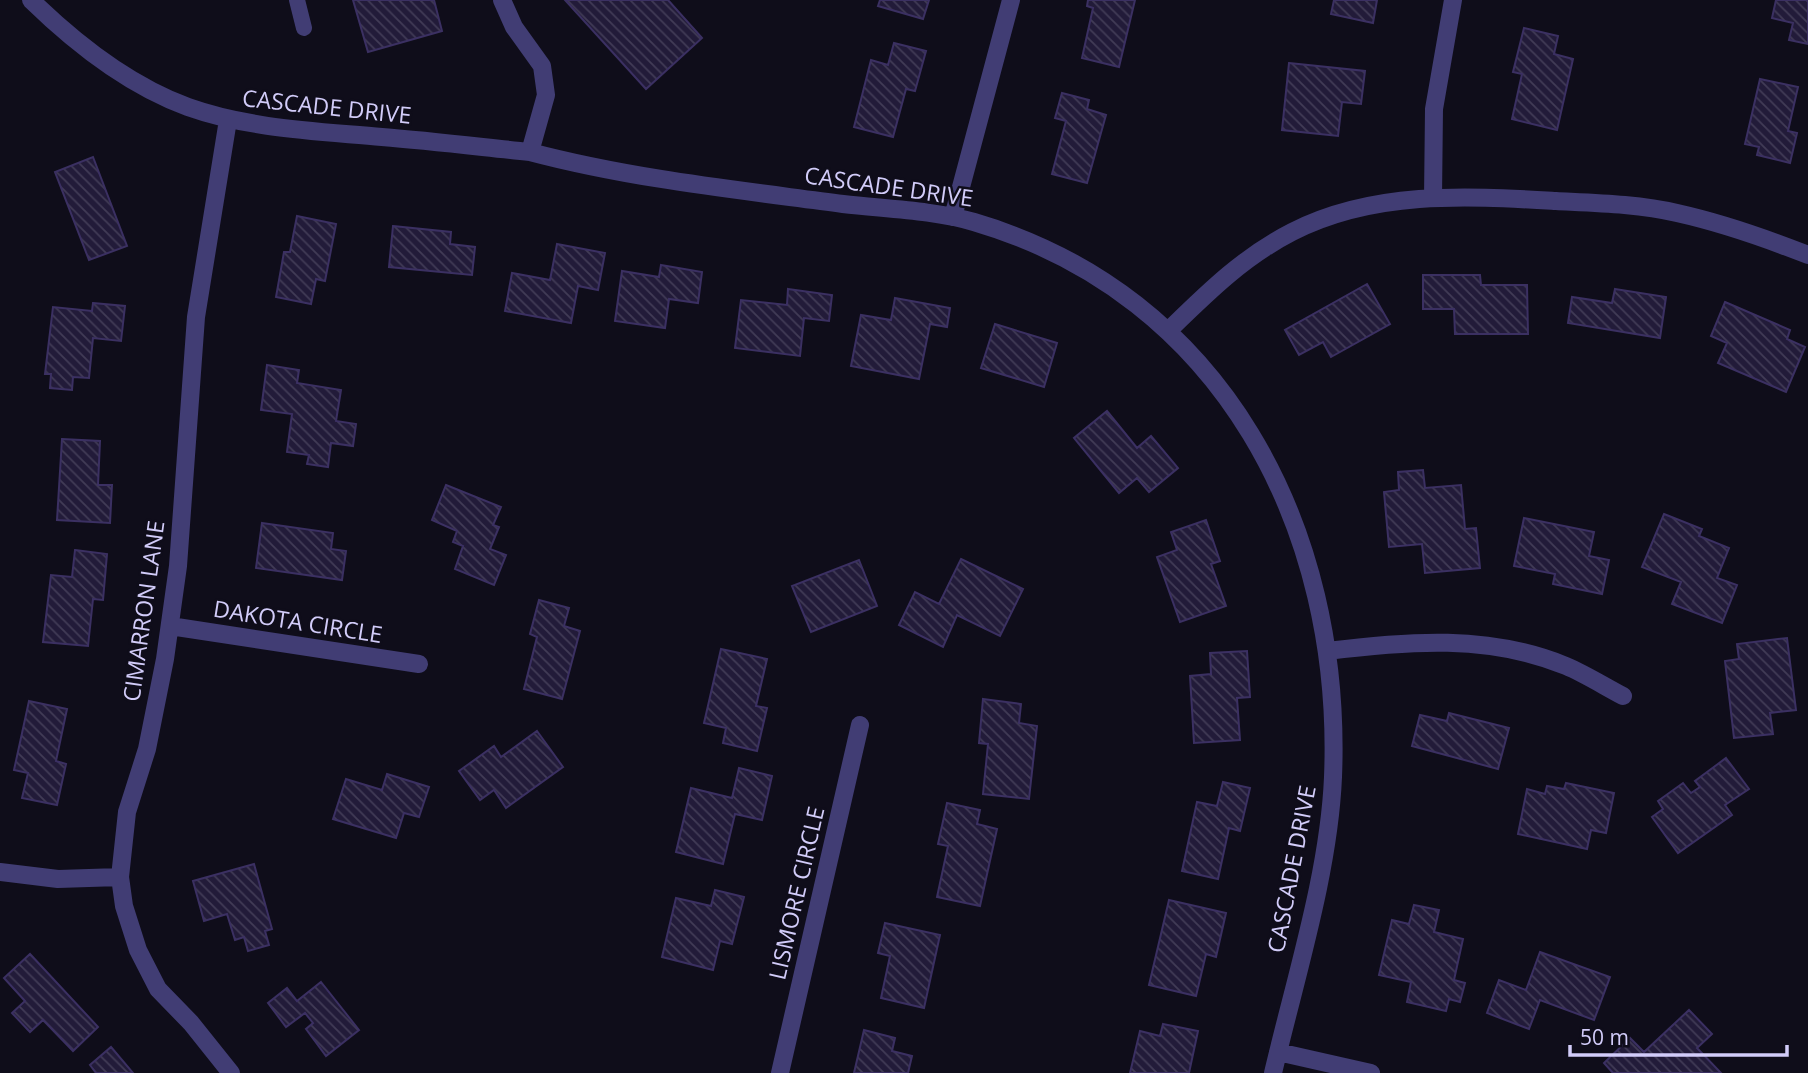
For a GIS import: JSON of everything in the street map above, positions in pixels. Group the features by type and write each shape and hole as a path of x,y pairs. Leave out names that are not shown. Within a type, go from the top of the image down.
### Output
{"street":[{"name":"CASCADE DRIVE","path":"31,0 84,48 132,80 186,106 228,120 298,130 530,152 567,162 737,190 953,217 1041,245 1100,278 1168,331 1222,391 1267,461 1300,537 1322,615 1333,697 1333,780 1322,862 1273,1073"},
{"path":"502,0 514,27 542,66 546,95 530,152"},
{"path":"953,217 1011,0"},
{"path":"1433,198 1434,110 1453,0"},
{"name":"CIMARRON LANE","path":"228,120 196,317 178,566 170,626 147,749 127,812 120,877 124,906 138,950 158,989 191,1023 231,1073"},
{"path":"1168,331 1240,263 1293,232 1349,210 1433,198 1467,196 1594,203 1675,212 1756,235 1808,255"},
{"name":"DAKOTA CIRCLE","path":"170,626 419,664"},
{"path":"1327,651 1442,641 1505,648 1565,665 1623,696"},
{"name":"LISMORE CIRCLE","path":"780,1073 860,725"},
{"path":"0,873 58,879 120,877"},
{"path":"1278,1052 1371,1073"}],"lane":[{"path":"297,0 304,28"}],"building":[{"path":"353,0 434,0 442,31 368,52"},
{"path":"565,0 668,0 702,38 646,89"},
{"path":"880,0 929,0 923,19 878,6"},
{"path":"1088,0 1135,0 1119,67 1082,58 1093,8 1087,6"},
{"path":"1334,0 1377,0 1373,23 1331,14"},
{"path":"1776,0 1808,0 1808,44 1789,40 1793,23 1772,18"},
{"path":"1524,28 1558,36 1554,54 1573,59 1557,130 1512,119 1522,74 1513,72"},
{"path":"894,43 926,51 915,91 906,89 893,137 854,127 871,60 888,65"},
{"path":"1289,63 1365,71 1361,104 1342,102 1338,136 1282,130"},
{"path":"1760,79 1798,87 1788,131 1797,133 1790,163 1757,155 1759,147 1745,144"},
{"path":"1062,93 1089,100 1087,109 1106,115 1087,183 1052,174 1066,121 1055,118"},
{"path":"93,157 127,246 89,260 55,172"},
{"path":"297,216 336,224 325,281 316,279 311,304 276,297 284,252 290,252"},
{"path":"393,226 451,232 450,244 475,247 472,275 389,267"},
{"path":"557,244 605,253 598,290 578,286 571,323 505,311 512,273 550,280"},
{"path":"661,265 702,272 698,303 669,299 665,328 615,321 622,271 659,277"},
{"path":"1423,275 1480,275 1481,285 1527,285 1528,334 1455,334 1454,309 1423,309"},
{"path":"1367,284 1390,324 1331,357 1323,342 1299,355 1285,330"},
{"path":"788,289 832,295 829,321 804,318 800,356 735,348 741,300 787,305"},
{"path":"1615,289 1666,297 1660,338 1568,323 1572,297 1612,303"},
{"path":"895,298 950,308 947,327 930,324 919,379 851,366 861,315 891,320"},
{"path":"1725,302 1790,330 1787,339 1805,347 1786,392 1718,363 1727,343 1711,336"},
{"path":"93,303 125,306 121,341 93,338 89,378 73,377 72,390 50,388 51,374 45,374 53,307 92,311"},
{"path":"995,324 1057,343 1044,387 981,368"},
{"path":"267,365 299,370 297,383 341,390 336,421 356,424 353,446 331,443 328,467 307,464 309,455 287,452 292,414 261,410"},
{"path":"1107,411 1137,448 1151,436 1178,468 1149,492 1137,478 1119,493 1074,438"},
{"path":"62,439 100,441 98,485 112,485 110,523 57,520"},
{"path":"1423,470 1425,488 1461,485 1465,529 1476,528 1480,568 1425,573 1422,544 1389,547 1384,492 1399,490 1398,472"},
{"path":"446,485 501,507 493,525 499,527 490,549 506,555 494,585 455,569 463,546 453,542 457,531 432,520"},
{"path":"1664,514 1702,529 1699,536 1729,548 1717,578 1737,585 1722,623 1672,604 1681,582 1642,567"},
{"path":"1524,518 1594,532 1589,556 1609,560 1602,594 1553,584 1555,574 1514,566"},
{"path":"1206,520 1220,561 1211,564 1226,606 1180,622 1157,557 1177,550 1171,532"},
{"path":"262,523 333,533 331,549 346,551 342,580 256,568"},
{"path":"75,550 107,554 103,600 93,599 88,646 43,642 51,575 72,577"},
{"path":"961,559 1023,589 1000,636 957,615 943,647 899,625 915,592 939,604"},
{"path":"859,560 877,606 811,632 792,586"},
{"path":"539,600 569,608 564,626 580,631 562,699 524,689 537,637 530,634"},
{"path":"1787,638 1796,710 1770,713 1773,734 1734,738 1725,661 1739,659 1737,644"},
{"path":"721,649 767,659 756,706 767,708 757,751 723,743 726,728 704,723"},
{"path":"1247,651 1250,697 1237,698 1240,740 1194,743 1190,676 1211,674 1210,653"},
{"path":"983,699 1021,704 1019,723 1037,726 1029,799 983,794 988,744 979,743"},
{"path":"29,701 67,709 56,761 66,764 57,805 22,798 28,773 14,770"},
{"path":"1449,713 1509,728 1498,769 1412,746 1420,715 1447,721"},
{"path":"537,731 563,767 506,808 494,790 480,800 459,771 494,746 501,757"},
{"path":"1726,758 1749,789 1725,805 1732,815 1678,853 1652,817 1663,809 1658,801 1683,783 1691,793 1700,787 1695,781"},
{"path":"739,768 772,776 762,820 735,814 723,864 676,852 691,788 732,798"},
{"path":"387,774 429,787 419,817 404,813 396,838 333,819 346,779 382,790"},
{"path":"1223,782 1250,788 1240,831 1229,828 1218,879 1182,871 1197,802 1217,806"},
{"path":"1566,783 1614,793 1606,833 1591,830 1587,849 1518,834 1527,789 1545,794 1547,786 1564,789"},
{"path":"947,803 980,810 977,824 997,829 980,906 937,897 948,846 938,844"},
{"path":"254,864 272,929 265,931 269,945 248,951 244,937 235,940 227,914 204,921 193,881"},
{"path":"715,890 744,897 732,944 720,941 713,970 662,957 676,898 711,906"},
{"path":"1169,900 1226,913 1216,957 1206,954 1196,996 1149,985"},
{"path":"1414,905 1439,910 1434,932 1463,939 1454,980 1465,983 1460,1002 1449,999 1446,1011 1407,1002 1411,982 1379,975 1392,920 1409,924"},
{"path":"885,923 940,935 924,1008 881,998 890,956 878,953"},
{"path":"1540,952 1610,977 1594,1020 1540,1000 1529,1029 1487,1013 1499,980 1526,990"},
{"path":"30,954 98,1027 73,1051 43,1020 30,1032 12,1013 25,1001 4,978"},
{"path":"321,982 359,1030 326,1056 306,1029 313,1023 305,1013 286,1027 268,1003 287,988 297,1001"},
{"path":"1689,1010 1712,1034 1697,1048 1721,1073 1613,1073 1604,1063 1630,1038 1644,1052"},
{"path":"1163,1024 1198,1031 1189,1073 1130,1073 1140,1031 1160,1036"},
{"path":"864,1030 895,1038 892,1051 912,1056 908,1073 854,1073"},
{"path":"111,1047 133,1073 96,1073 90,1065"}]}
